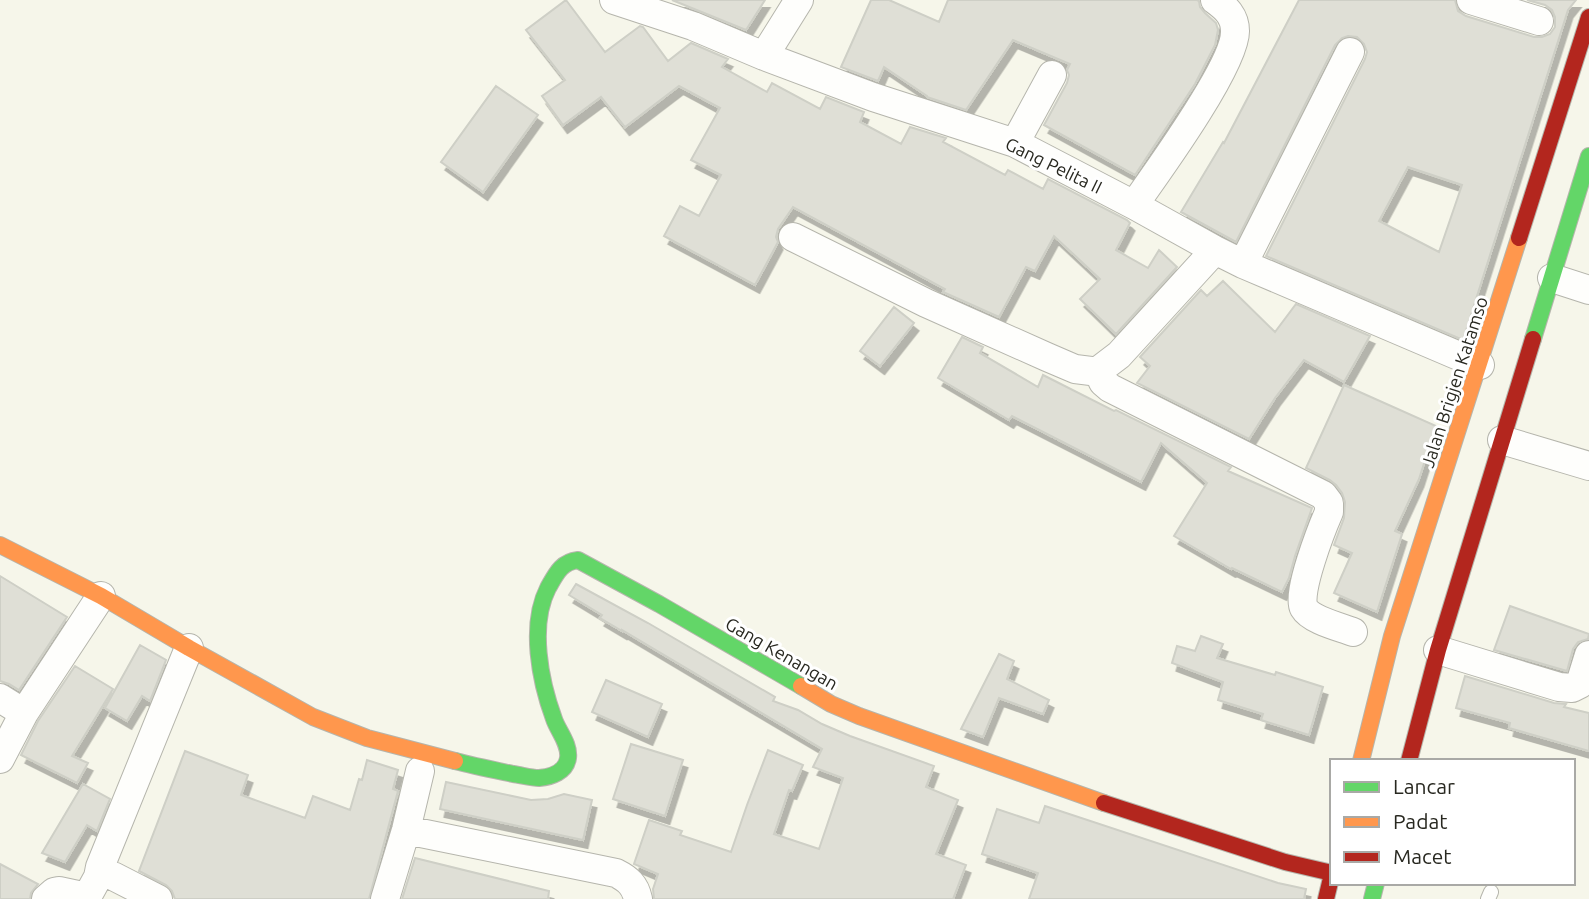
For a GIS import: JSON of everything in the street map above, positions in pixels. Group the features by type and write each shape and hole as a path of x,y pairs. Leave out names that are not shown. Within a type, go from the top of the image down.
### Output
{"street":[{"name":"Gang Pelita II","path":"614,0 693,26 873,97 1015,143 1244,264 1480,365"},
{"path":"764,55 799,0"},
{"path":"1134,205 1197,111 1228,57 1235,31 1233,19 1227,9 1215,0"},
{"path":"1471,0 1539,21"},
{"name":"Jalan Brigjen Katamso","path":"1361,759 1392,636 1589,17"},
{"path":"1244,264 1350,52"},
{"path":"1015,143 1052,75"},
{"path":"1410,759 1438,650 1589,156"},
{"path":"793,237 926,303 1047,357 1075,369 1098,371 1119,355 1215,250"},
{"path":"1552,278 1589,290"},
{"path":"1098,371 1103,382 1110,388 1324,495 1329,503 1329,512 1301,600 1304,610 1318,619 1353,632"},
{"path":"1502,440 1589,466"},
{"path":"0,545 101,596 323,722 424,763 385,899"},
{"name":"Gang Kenangan","path":"424,763 535,778 552,775 562,769 567,762 567,748 554,720 544,683 538,647 539,617 546,588 562,565 578,560 831,704 859,716 1093,800 1285,862 1330,873"},
{"path":"0,759 24,713 101,596"},
{"path":"46,899 59,891 87,897 98,877 189,648"},
{"path":"1438,650 1559,687 1572,688 1580,684 1589,655"},
{"path":"0,698 24,713"},
{"path":"406,830 616,873 627,879 636,891 638,899"},
{"path":"113,876 158,899"},
{"path":"1326,899 1330,882"}],"building":[{"path":"566,0 605,52 640,26 668,61 691,43 728,59 722,67 767,92 772,83 820,109 826,97 864,112 860,122 901,144 910,127 946,138 943,142 1005,175 1008,170 1043,189 1048,179 1127,220 1130,223 1116,250 1148,268 1159,250 1177,267 1116,334 1080,299 1100,279 1054,236 1035,271 1026,267 999,317 943,292 945,289 793,207 778,229 778,242 755,285 664,236 680,206 699,216 721,175 691,160 720,108 679,86 625,127 601,97 563,125 542,96 565,80 526,30"},
{"path":"672,0 765,0 746,30"},
{"path":"871,0 889,0 939,22 948,0 1197,0 1200,7 1216,23 1218,30 1215,45 1195,84 1135,175 1044,125 1067,83 1070,64 1013,40 966,110 927,97 884,67 878,81 841,67"},
{"path":"1299,0 1455,0 1458,11 1466,16 1534,37 1542,37 1550,34 1555,27 1555,17 1552,10 1545,5 1527,0 1576,0 1568,10 1463,340 1266,256 1365,59 1367,52 1357,37 1342,38 1335,45 1236,242 1181,212 1224,143","holes":["1408,167 1462,185 1439,252 1379,221"]},
{"path":"496,86 538,115 483,192 441,162"},
{"path":"1223,281 1275,332 1296,304 1370,336 1344,382 1304,360 1249,439 1137,383 1150,366 1140,357 1201,290 1207,296"},
{"path":"894,307 914,323 880,366 860,351"},
{"path":"962,337 983,347 980,353 1038,387 1043,375 1231,467 1228,471 1312,508 1282,592 1231,569 1174,536 1207,483 1161,443 1141,482 1012,416 1009,420 938,378"},
{"path":"1344,385 1436,426 1419,479 1395,531 1402,534 1377,612 1334,593 1352,553 1334,545 1344,518 1345,502 1336,485 1306,468"},
{"path":"0,576 67,617 19,690 0,681"},
{"path":"576,584 775,697 773,701 798,710 850,736 934,766 926,787 958,800 936,854 966,865 953,899 654,899 653,889 658,874 634,864 649,820 682,831 680,835 731,852 768,750 803,765 792,791 789,790 774,834 819,849 843,778 813,767 822,749 600,618 602,615 569,595"},
{"path":"1510,606 1589,634 1588,639 1578,642 1573,649 1567,671 1494,650"},
{"path":"1201,636 1223,644 1217,658 1323,687 1309,735 1261,720 1263,714 1218,700 1223,682 1172,663 1177,646 1195,651"},
{"path":"140,645 166,660 150,701 142,696 127,721 105,708"},
{"path":"999,654 1014,661 1007,679 1049,700 1043,714 999,698 983,737 961,729"},
{"path":"75,666 113,689 72,756 88,763 77,783 21,755 38,721"},
{"path":"1465,676 1589,713 1589,751 1509,728 1510,723 1456,708"},
{"path":"606,680 662,704 648,737 592,712"},
{"path":"631,744 683,760 665,816 613,799"},
{"path":"185,751 248,775 241,795 305,818 313,796 350,810 367,760 398,770 393,789 398,791 369,899 175,899 166,885 139,871"},
{"path":"446,782 531,800 564,794 592,800 583,840 440,809"},
{"path":"83,784 110,799 97,831 87,825 65,862 42,853"},
{"path":"1045,806 1278,883 1306,889 1304,899 1029,899 1038,873 982,854 997,809 1039,823"},
{"path":"415,858 549,891 548,899 402,899"},
{"path":"0,864 38,884 30,899 0,899"}],"traffic: fast":[{"path":"1533,339 1589,156"},
{"path":"455,761 536,778 553,775 567,763 567,748 544,688 538,636 542,603 548,588 560,570 572,561 578,560 659,604 801,686"},
{"path":"1372,899 1376,885"}],"traffic: slow":[{"path":"1361,759 1392,636 1519,238"},
{"path":"0,545 101,596 313,717 367,738 455,761"},
{"path":"801,686 831,704 859,716 1104,803"}],"traffic: jam":[{"path":"1519,238 1589,17"},
{"path":"1410,759 1438,650 1533,339"},
{"path":"1104,803 1285,862 1330,873"},
{"path":"1326,899 1330,882"}]}
